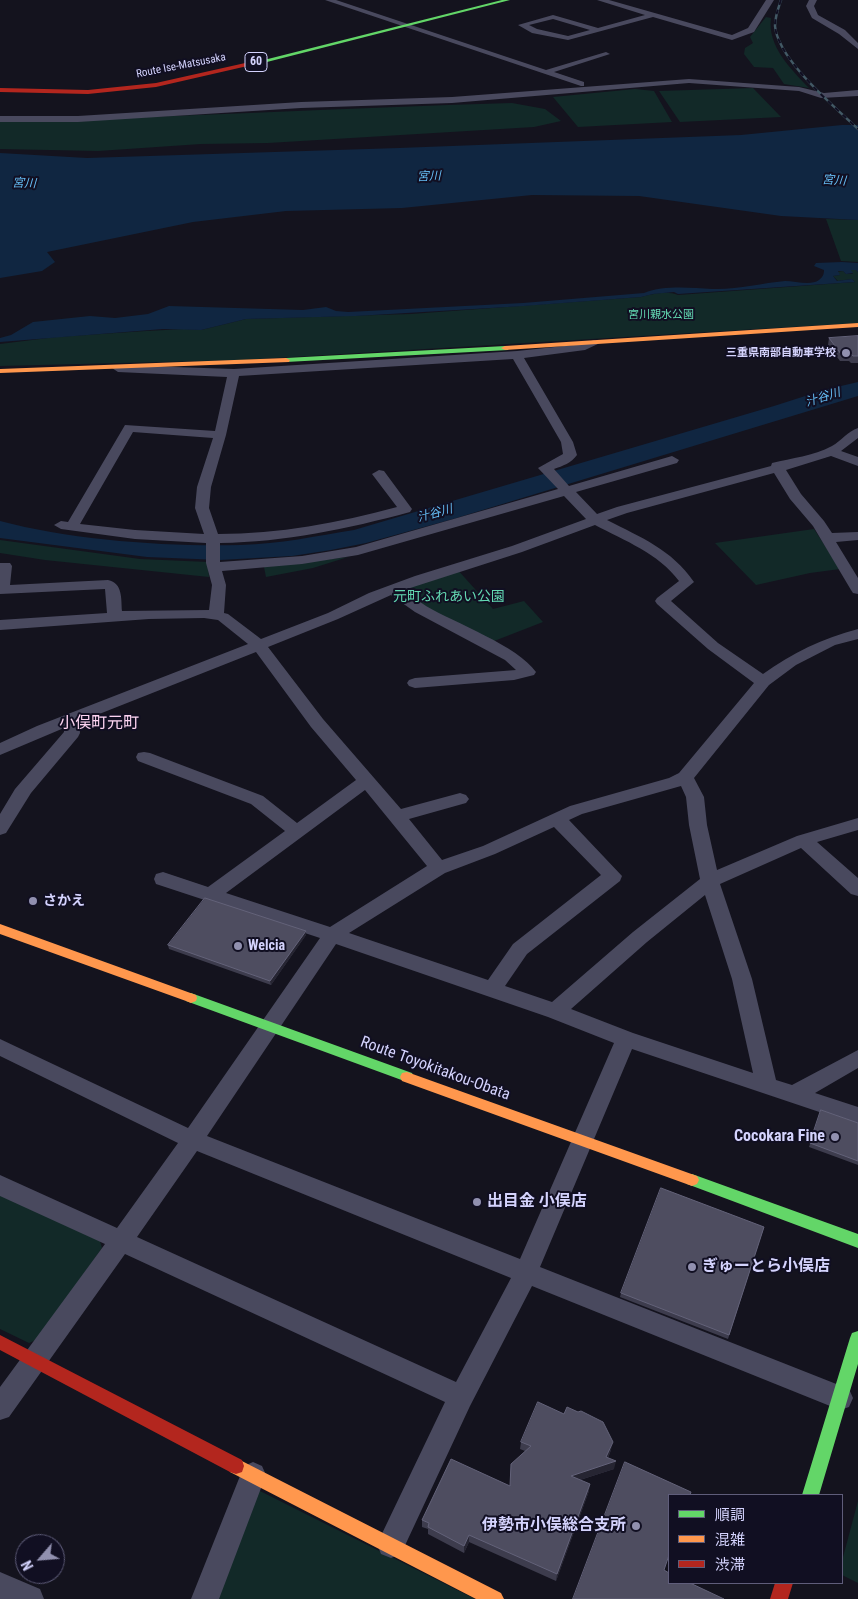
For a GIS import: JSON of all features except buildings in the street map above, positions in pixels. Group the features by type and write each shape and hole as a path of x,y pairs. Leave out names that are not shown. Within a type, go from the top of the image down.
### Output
{"main road":[{"name":"Route Ise-Matsusaka","path":"0,90 88,92 156,85 226,70 508,0"},
{"path":"0,371 254,362 858,325"},
{"name":"Route Toyokitakou-Obata","path":"0,929 858,1241"},
{"path":"810,1494 858,1338"},
{"path":"0,1342 36,1359 253,1475 496,1599"},
{"path":"779,1599 784,1584"}],"street":[{"path":"329,0 581,84"},
{"path":"601,0 732,38 751,30 770,0"},
{"path":"813,0 810,6 815,16 842,32 858,47"},
{"path":"598,30 553,17 522,25 535,31 568,38 598,30 654,15"},
{"path":"546,72 606,54"},
{"path":"0,119 78,119 301,105 452,100 689,81 799,89 824,95 858,93"},
{"path":"112,367 174,372 234,372 517,355 585,347 598,342"},
{"path":"517,355 567,442 570,455 562,462 545,468 594,520 659,553 675,566 687,582 662,601 713,646 762,682"},
{"path":"216,615 219,585 214,565 212,539 202,508 204,487 220,435 234,372"},
{"path":"220,435 129,428 66,525 136,536 212,539 258,538 285,535 351,524 405,509 379,474"},
{"path":"0,750 69,720 333,616 393,589 518,548 594,520 831,452 858,432"},
{"path":"831,452 858,462"},
{"path":"214,565 302,560 358,551 672,460"},
{"path":"777,466 794,496 819,524 858,590"},
{"path":"826,538 858,536"},
{"path":"5,566 1,590 108,584 112,587 115,617"},
{"path":"393,589 420,609 511,657 528,672 514,675 415,683"},
{"path":"0,625 158,614 216,615 234,624 258,644 317,723 397,816 438,868"},
{"path":"0,1408 121,1241 332,935 438,868 489,850 576,810 685,778 762,682 790,662 838,638 858,634"},
{"path":"0,829 24,789 72,733 72,724 69,720"},
{"path":"144,757 258,800 297,832"},
{"path":"685,778 694,797 710,881 742,979 766,1084"},
{"path":"210,895 366,782"},
{"path":"397,816 460,799"},
{"path":"492,990 520,949 613,876 557,819"},
{"path":"555,1011 710,881 803,840 858,824"},
{"path":"803,840 858,889"},
{"path":"163,879 555,1011 626,1039 858,1116"},
{"path":"391,1544 461,1397 526,1273 581,1140 626,1039"},
{"path":"0,1047 191,1139 840,1398"},
{"path":"795,1094 858,1058"},
{"path":"0,1184 461,1397"},
{"path":"205,1599 253,1475"},
{"path":"0,1586 30,1599"}],"green space":[{"path":"766,17 771,18 773,38 782,56 809,88 784,84 773,68 754,67 744,54 745,48 753,43 750,37"},
{"path":"753,88 781,117 680,122 659,91"},
{"path":"635,89 654,91 672,122 578,127 553,97"},
{"path":"512,103 545,109 561,121 534,127 268,143 201,144 98,151 0,149 0,121"},
{"path":"826,219 858,220 858,262 841,261"},
{"name":"宮川親水公園","path":"850,270 858,272 858,323 242,360 0,366 0,344 56,337 184,329 201,330 246,319 411,314 641,297 664,293 678,295 855,282 852,279 838,281 833,276 840,275 837,272 843,271 846,274 853,274"},
{"path":"814,529 840,569 810,573 756,585 715,543"},
{"path":"0,540 140,559 208,562 209,577 45,560 0,553"},
{"path":"348,557 313,568 266,577 264,567"},
{"name":"元町ふれあい公園","path":"456,568 493,609 524,601 543,622 489,643 393,589"},
{"path":"0,1194 100,1241 102,1248 38,1339 29,1343 0,1329"},
{"path":"258,1490 475,1599 216,1599"},
{"path":"858,1501 858,1583 843,1576 843,1557"}],"water":[{"name":"宮川","path":"858,125 858,220 781,216 639,196 532,195 402,208 286,211 193,222 47,252 55,262 42,271 0,278 0,153 87,158 399,148 741,135"},
{"path":"816,263 858,263 858,272 851,270 853,273 846,274 843,271 838,271 840,275 833,276 837,281 852,279 855,282 678,294 674,292 641,297 524,306 356,316 246,319 201,330 163,329 0,342 0,338 11,335 33,322 90,316 115,318 148,314 169,306 303,310 326,307 336,311 348,312 523,303 644,293 669,288 721,289 785,281 812,283 819,280 824,273 824,270 814,266"},
{"name":"汁谷川","path":"858,382 858,396 453,519 366,543 331,550 292,556 220,560 147,557 0,538 0,521 57,533 119,541 182,545 269,543 354,530 824,390"}],"railway":[{"path":"781,0 775,26 778,39 786,53 809,82 858,129"}],"traffic: fast":[{"path":"263,61 508,0"},
{"path":"286,360 505,348"},
{"path":"191,998 407,1077"},
{"path":"692,1180 858,1241"},
{"path":"810,1494 858,1338"}],"traffic: slow":[{"path":"505,348 858,325"},
{"path":"0,371 286,360"},
{"path":"0,929 191,998"},
{"path":"407,1077 692,1180"},
{"path":"236,1466 495,1599"}],"traffic: jam":[{"path":"0,90 88,92 156,85 263,61"},
{"path":"0,1342 236,1466"},
{"path":"779,1599 784,1584"}],"place":[{"name":"三重県南部自動車学校","path":"846,353"},
{"name":"さかえ","path":"33,901"},
{"name":"Welcia","path":"238,946"},
{"name":"Cocokara Fine","path":"835,1137"},
{"name":"出目金 小俣店","path":"477,1202"},
{"name":"ぎゅーとら小俣店","path":"692,1267"},
{"name":"伊勢市小俣総合支所","path":"636,1526"}],"district":[{"name":"小俣町元町","path":"99,724"}]}
